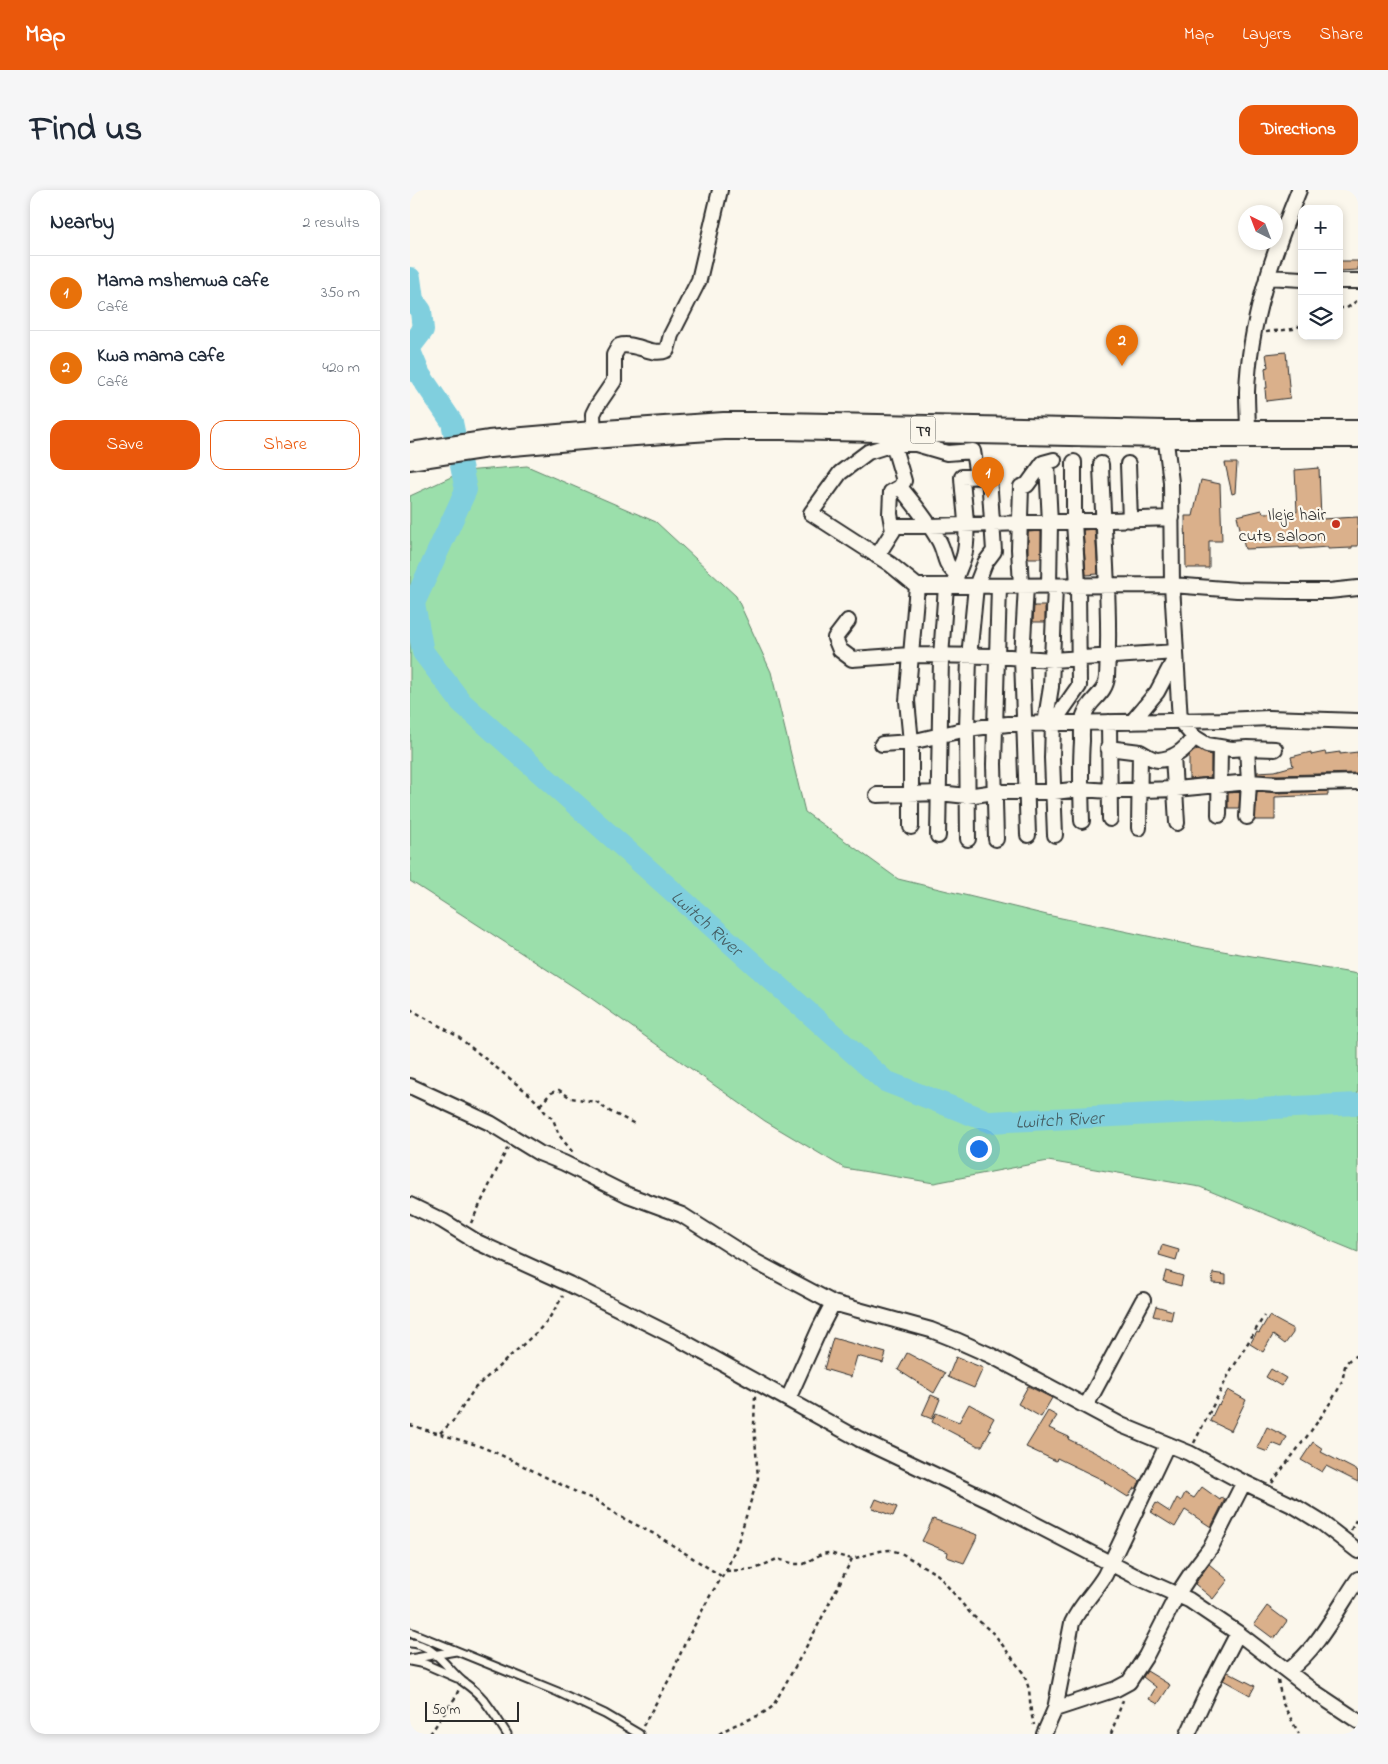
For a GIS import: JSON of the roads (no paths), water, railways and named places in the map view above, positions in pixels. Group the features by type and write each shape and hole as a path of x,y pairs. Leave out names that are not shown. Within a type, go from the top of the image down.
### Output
{"highway":[{"name":"T9","path":"418,455 489,444 724,426 781,426 895,436 1039,431 1165,434 1358,434"}],"street":[{"path":"594,435 593,414 614,381 614,355 619,346 626,344 660,353 667,350 671,335 699,280 720,190"},
{"path":"1248,434 1247,391 1254,333 1277,244 1299,190"},
{"path":"1267,277 1298,279"},
{"path":"1343,281 1358,281"},
{"path":"1165,434 1171,482 1172,585 1180,721 1194,737 1207,745 1232,749 1275,749"},
{"path":"895,436 947,453 973,451 976,476"},
{"path":"877,556 893,531 890,514 892,492 900,487 904,481 895,436"},
{"path":"895,436 868,452 840,473 811,513 877,556 917,586 953,582 976,586 1172,585 1288,591 1329,591 1358,588"},
{"path":"1028,835 1022,658 1023,586 1019,522 1021,487 1027,485 1044,463 1050,461 1052,660 1049,724 1055,835"},
{"path":"1049,724 1079,686 1074,462"},
{"path":"1082,821 1082,723 1086,710 1099,696 1107,680 1108,585 1102,520 1101,464"},
{"path":"1128,464 1130,520"},
{"path":"938,836 941,657 953,582 964,556 965,525 962,477 989,476 994,551 985,564 976,586 969,657 967,730 968,839"},
{"path":"900,487 939,541 953,582"},
{"path":"892,526 1019,522 1050,523 1172,518"},
{"path":"911,827 911,742 907,701 917,586"},
{"path":"996,839 994,792 996,656 1000,586"},
{"path":"848,621 835,638 840,650 852,659 910,656 996,656 1052,660 1176,654"},
{"path":"1132,722 1157,692 1176,654"},
{"path":"882,744 911,742 996,725 1270,718 1358,721"},
{"path":"1109,722 1108,791 1110,819"},
{"path":"1108,748 1140,752 1157,760 1173,756 1187,747 1194,737"},
{"path":"1218,815 1220,747"},
{"path":"1247,748 1249,782 1247,817"},
{"path":"1138,828 1140,752"},
{"path":"1173,756 1177,823"},
{"path":"877,796 939,793 967,796 994,792 1054,792 1081,789 1108,791 1176,789 1249,782 1277,784 1358,782"},
{"path":"410,1086 484,1120 539,1153 628,1195 682,1215 756,1262 833,1303 931,1330 992,1356 1121,1424 1189,1453 1296,1507 1322,1523 1358,1552"},
{"path":"410,1205 444,1222 465,1236 569,1284 676,1338 859,1439 994,1504 1111,1564 1189,1600 1238,1633 1358,1721"},
{"path":"1086,1406 1143,1300"},
{"path":"788,1399 833,1303"},
{"path":"1040,1731 1055,1708 1072,1623 1076,1613 1100,1584 1111,1564 1168,1445"},
{"path":"1055,1708 1124,1686 1129,1682 1146,1656 1177,1595 1211,1547 1244,1482"},
{"path":"1288,1671 1308,1654 1318,1641 1358,1579"},
{"path":"1188,1734 1238,1633"}],"lane":[{"path":"410,1632 558,1692 605,1714 639,1734"},
{"path":"410,1643 415,1643 437,1655 481,1697 507,1734"},
{"path":"410,1660 456,1651"},
{"path":"410,1660 425,1664 460,1679"}],"waterway":[{"name":"Lwitch River","path":"410,278 413,300 421,311 423,330 410,347"},
{"name":"Lwitch River","path":"410,351 420,375 452,422 466,490 414,603 423,652 461,702 885,1081 990,1122 1358,1104"}],"place":[{"name":"Kwa mama cafe","path":"1122,366"},
{"name":"Mama mshemwa cafe","path":"988,498"},
{"name":"Ileje hair cuts saloon","path":"1336,524"}]}
